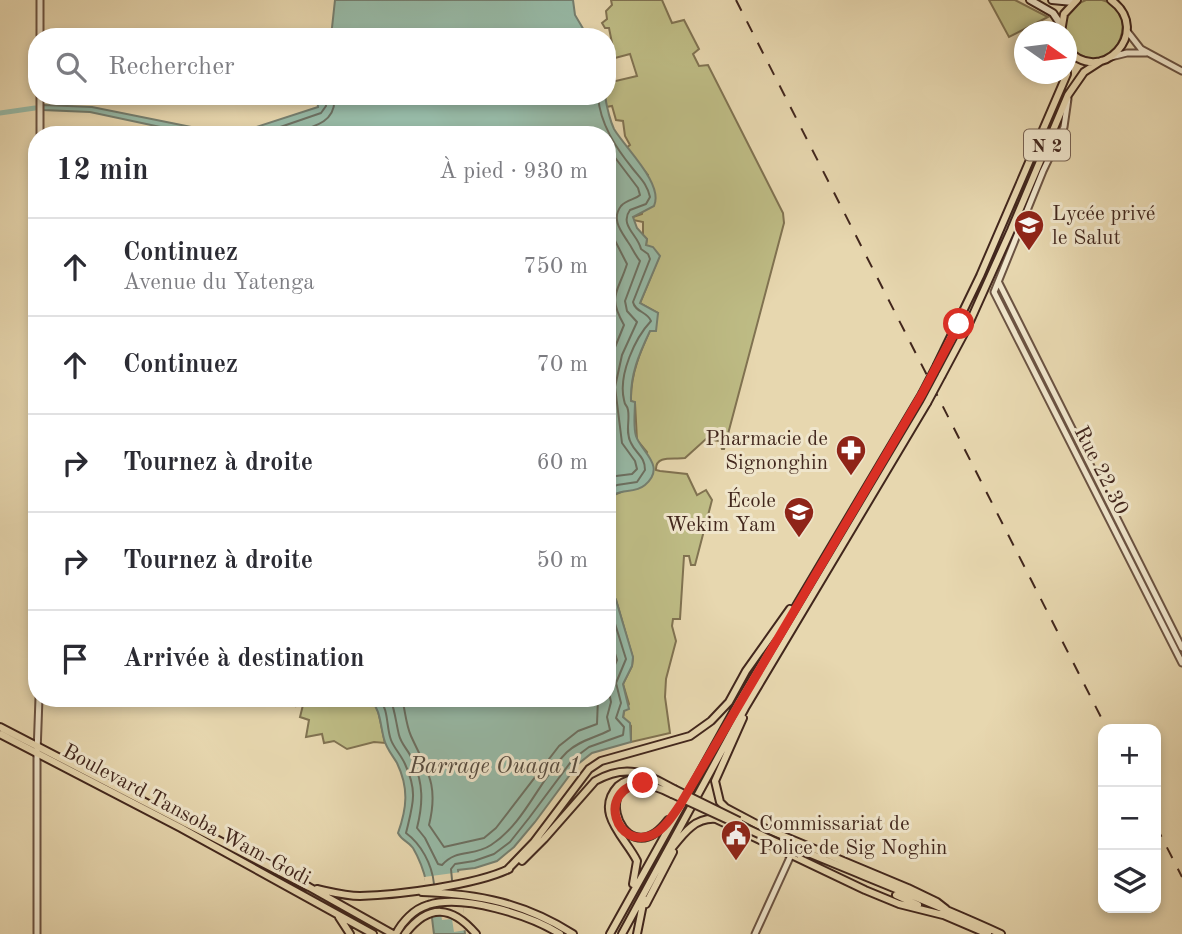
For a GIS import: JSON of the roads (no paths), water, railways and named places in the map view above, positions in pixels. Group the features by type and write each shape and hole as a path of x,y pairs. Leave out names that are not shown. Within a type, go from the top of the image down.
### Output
{"main road":[{"path":"1030,0 1053,13 1057,21"},
{"path":"1052,0 1075,1"},
{"path":"1111,0 1122,11"},
{"path":"1111,57 1121,47 1127,31 1120,0"},
{"path":"1062,21 1064,14 1075,1"},
{"path":"1077,56 1082,60 1101,61"},
{"name":"N 2","path":"622,934 745,708 927,403 967,328 1068,95 1084,72 1111,57"},
{"name":"N 2","path":"610,934 680,805 922,394 980,276 1063,84"},
{"path":"507,870 528,849 589,769 601,761 690,736 711,722 729,702 773,631 809,585"},
{"path":"745,708 740,729 715,781 720,802 732,812 797,842 937,901 944,912"},
{"name":"Boulevard Tansoba Wam-Godi","path":"0,727 37,750 373,934"},
{"name":"Boulevard Tansoba Wam-Godi","path":"0,734 37,750 396,933"},
{"path":"428,890 507,870 525,859 595,780 622,771 635,771 800,853 1001,934"},
{"path":"631,893 637,861 609,816 610,802 620,785 633,778 658,781"},
{"path":"673,791 643,783 632,784 623,790 615,805 619,826 629,834 639,837 654,834 664,826 680,805"},
{"path":"637,934 638,922 656,868 680,838 699,821 716,819 819,870 899,904 944,912 988,934"},
{"path":"638,922 680,838"},
{"path":"309,887 359,896 428,890 486,897 524,909 573,934"},
{"path":"396,933 418,909 430,904 463,904 495,908 522,916 560,934"},
{"path":"336,913 350,934"},
{"path":"405,934 413,924 430,913 449,913 463,919 476,934"}],"street":[{"path":"40,0 40,28"},
{"path":"1127,31 1149,54 1182,71"},
{"path":"1111,57 1126,53 1149,54"},
{"path":"999,283 1043,171 1064,127 1068,95"},
{"path":"40,105 40,126"},
{"name":"Rue 22.30","path":"999,283 994,292 1182,663"},
{"name":"Rue 22.30","path":"999,283 1182,648"},
{"path":"37,934 39,707"},
{"path":"755,934 797,842"}],"water":[{"path":"335,0 573,0 575,15 583,28 332,28"},
{"path":"43,105 92,107 186,126 156,126 90,112 43,110"},
{"path":"607,105 613,126 259,126 318,107"},
{"path":"616,132 654,188 654,206 633,217 637,228 647,239 646,245 653,247 660,256 640,303 658,313 656,331 650,331 642,348 631,391 631,401 635,402 636,436 651,459 654,472 640,488 616,494"},
{"name":"Barrage Ouaga 1","path":"616,600 633,657 632,666 623,684 629,709 624,711 623,717 630,723 631,742 592,753 578,764 535,822 514,847 497,861 458,870 465,934 434,934 422,869 413,848 398,833 405,806 405,790 397,763 385,742 376,707 616,707"}],"waterway":[{"path":"0,113 35,108"}],"railway":[{"path":"736,0 1104,724"},
{"path":"1161,836 1182,877"}],"place":[{"name":"Lycée privé le Salut","path":"1029,252"},
{"name":"Pharmacie de Signonghin","path":"851,477"},
{"name":"École Wekim Yam","path":"799,539"},
{"name":"Commissariat de Police de Sig Noghin","path":"736,862"}]}
